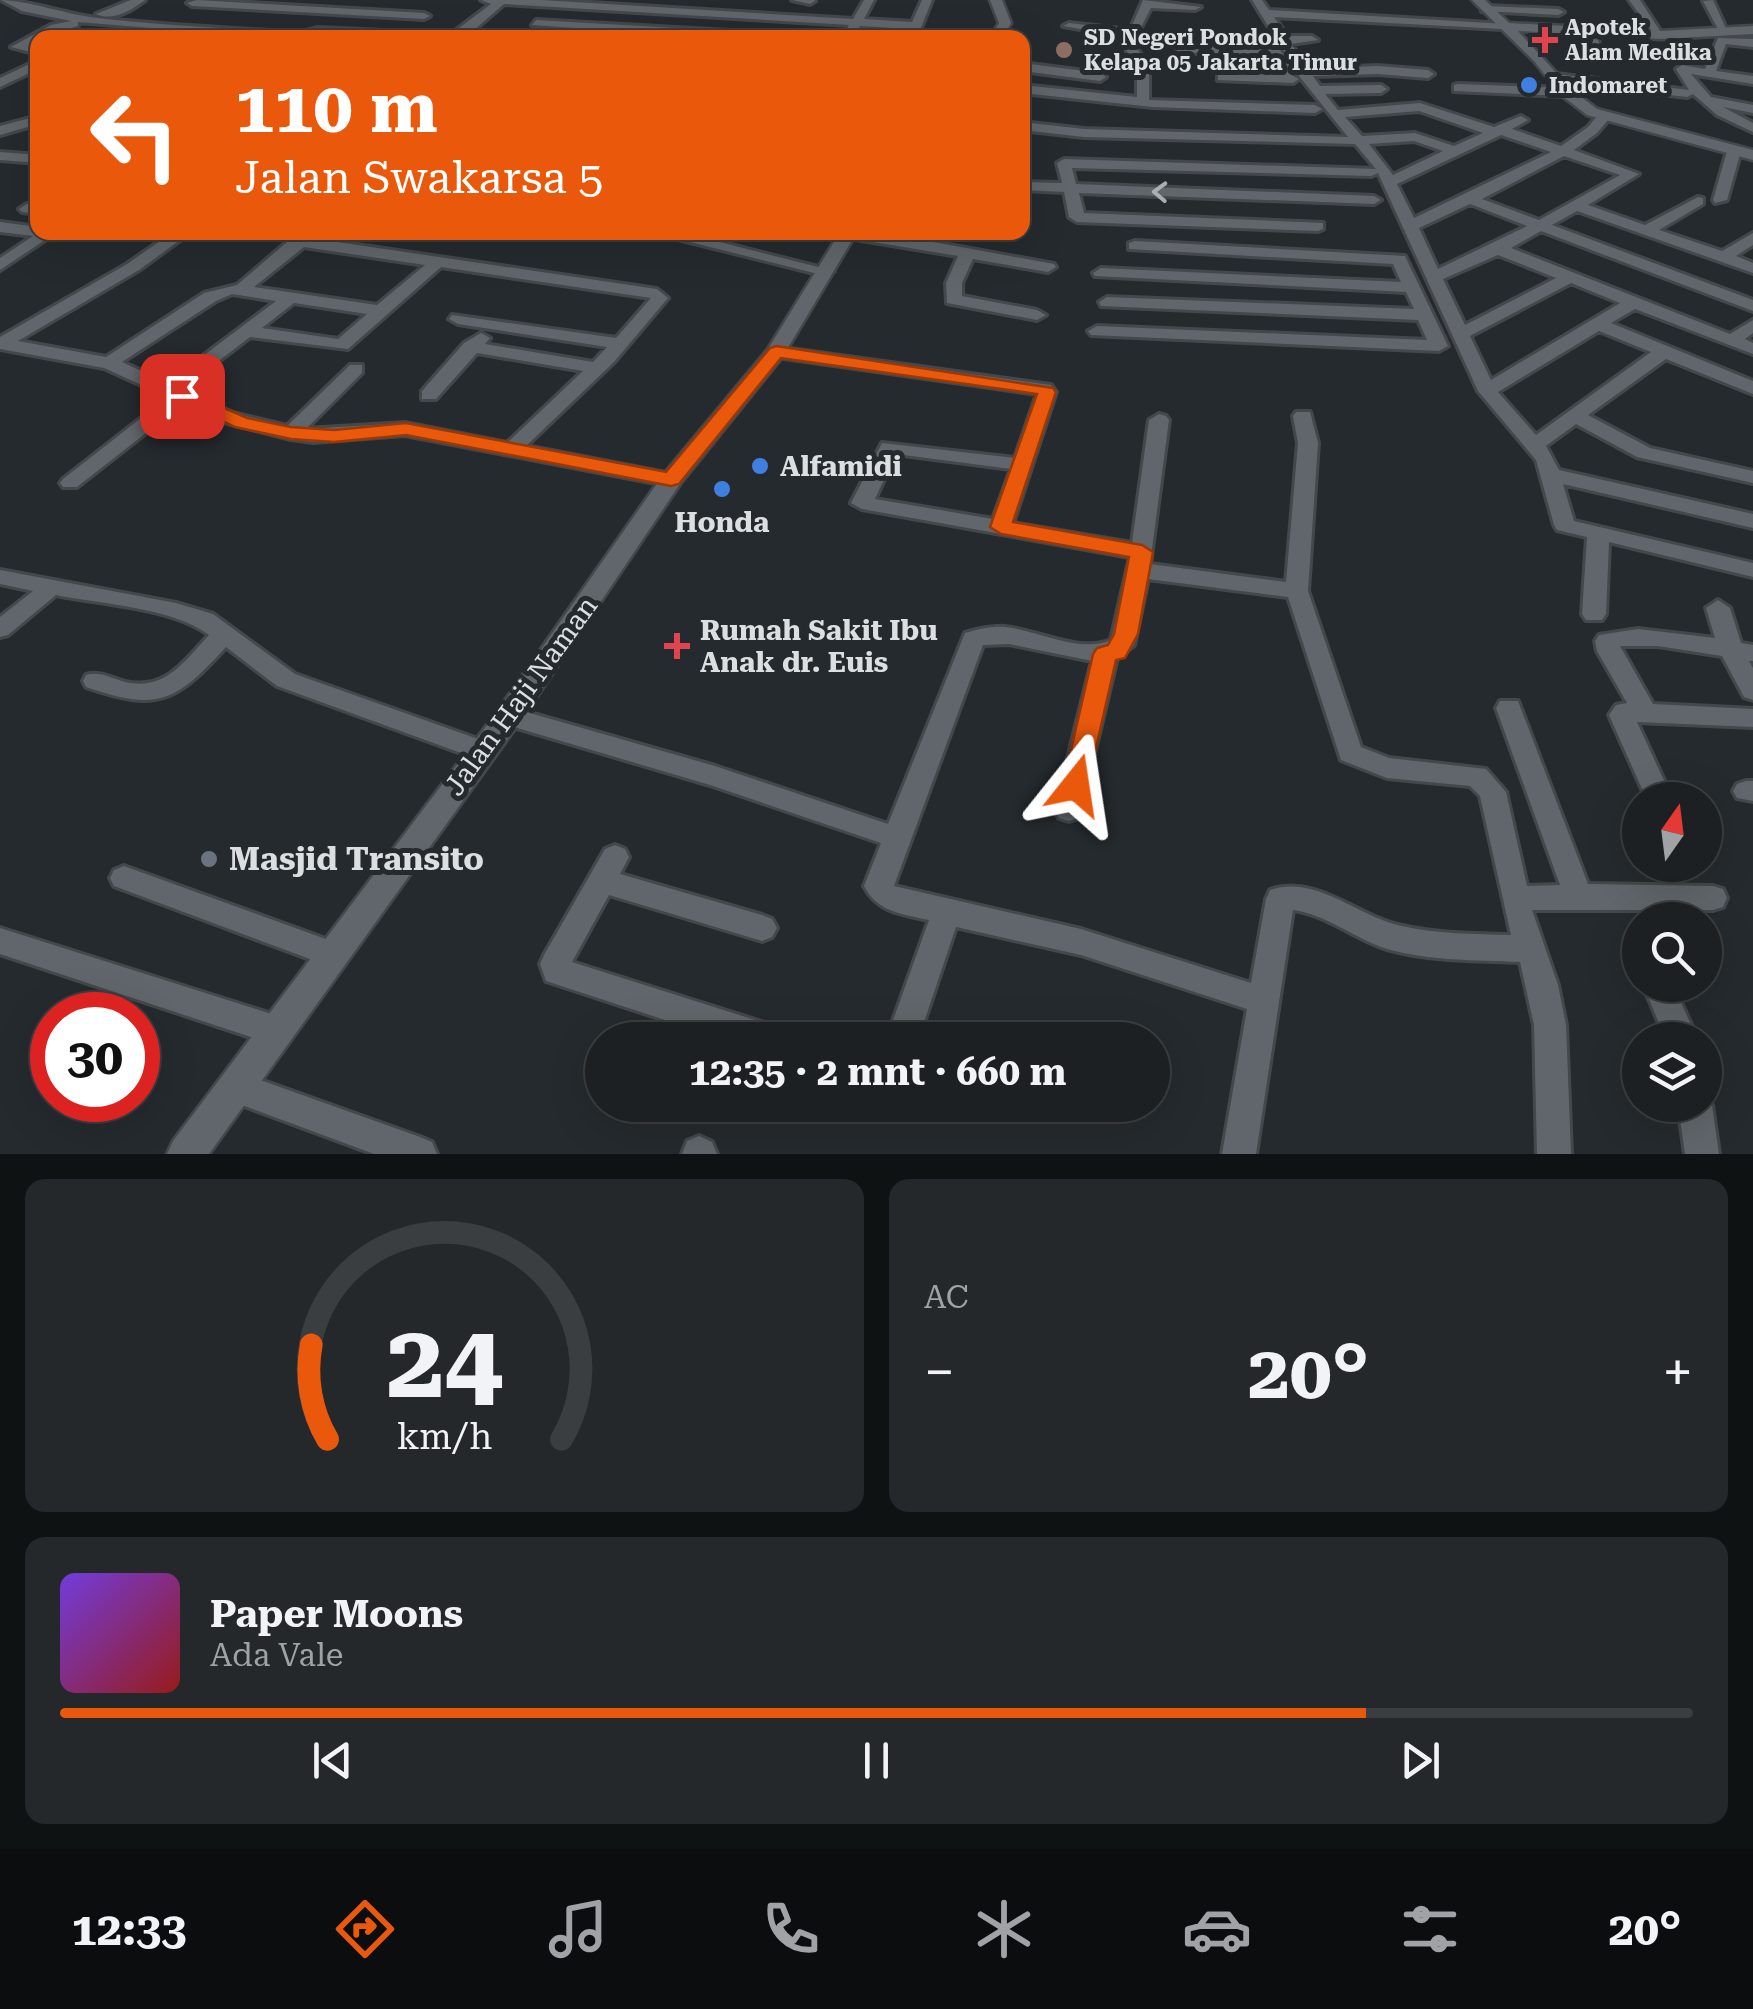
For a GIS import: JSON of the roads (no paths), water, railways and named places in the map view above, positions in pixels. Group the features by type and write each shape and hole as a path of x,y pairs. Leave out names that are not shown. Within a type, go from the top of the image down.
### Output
{"street":[{"path":"6,0 68,18 232,30"},
{"path":"46,14 77,0"},
{"path":"68,18 114,13 140,0"},
{"path":"486,0 684,6 857,22 902,30"},
{"path":"466,30 502,0"},
{"path":"797,0 810,0"},
{"path":"788,30 810,0"},
{"path":"852,30 868,0"},
{"path":"914,30 927,0"},
{"path":"996,0 1006,23 1001,30"},
{"path":"1634,0 1660,35"},
{"path":"1708,1 1723,35 1712,67"},
{"path":"1030,90 1144,102 1143,66 1127,48 1147,2 1195,8"},
{"path":"1260,4 1299,2"},
{"path":"560,3 532,26 596,30"},
{"path":"1260,4 1582,31 1660,35 1707,32 1753,43"},
{"path":"1260,4 1298,76"},
{"path":"1482,4 1558,12"},
{"path":"1482,4 1566,92 1603,118 1753,155"},
{"path":"0,16 25,6"},
{"path":"663,30 684,6"},
{"path":"188,8 429,12 404,30"},
{"path":"188,8 320,30"},
{"path":"49,30 86,19"},
{"path":"1069,26 1132,34"},
{"path":"1723,35 1753,30"},
{"path":"1582,31 1585,40 1594,42 1598,49"},
{"path":"30,40 16,47 30,50"},
{"path":"1282,40 1312,40"},
{"path":"0,42 6,44 0,52"},
{"path":"1030,127 1084,133 1350,141 1276,53 1182,49"},
{"path":"1712,67 1753,80"},
{"path":"1753,67 1682,69 1689,88 1711,101 1732,121 1753,128"},
{"path":"1,81 30,68"},
{"path":"1030,68 1100,77"},
{"path":"1222,77 1378,70 1428,74"},
{"path":"1552,74 1627,72"},
{"path":"1552,74 1753,94"},
{"path":"1,81 30,85"},
{"path":"1458,88 1566,92"},
{"path":"1153,103 1315,99 1381,89"},
{"path":"1315,99 1361,140 1389,182 1486,391 1507,418 1536,444 1553,475 1564,525 1753,570"},
{"path":"1711,101 1753,108"},
{"path":"1335,114 1420,108 1632,174 1498,249 1434,277"},
{"path":"1410,226 1564,150 1603,118"},
{"path":"1389,182 1521,120"},
{"path":"0,131 30,121"},
{"path":"1361,140 1415,137 1455,151"},
{"path":"1047,188 1060,142"},
{"path":"1720,200 1734,151"},
{"path":"0,156 30,158"},
{"path":"1318,226 1075,216 1064,164 1371,172"},
{"path":"1245,168 1277,280 1281,310 1294,343"},
{"path":"1030,187 1374,200"},
{"path":"1469,199 1753,306"},
{"path":"1646,230 1698,201"},
{"path":"1575,205 1753,268"},
{"path":"1127,219 1135,246 1141,334"},
{"path":"0,227 30,231"},
{"path":"1724,257 1753,238"},
{"path":"0,264 35,240"},
{"path":"1,344 133,268 173,240"},
{"path":"322,245 329,240"},
{"path":"704,240 826,271"},
{"name":"Jalan Haji Naman","path":"186,1154 509,716 671,480 776,352 845,240"},
{"path":"903,240 966,256 1048,268"},
{"path":"242,289 295,244 440,260 657,294 660,298 620,344 511,450"},
{"path":"1097,332 1439,347 1398,258 1135,246"},
{"path":"1498,249 1753,349"},
{"path":"966,256 954,282 952,299 1037,314"},
{"path":"248,331 342,345 440,260"},
{"path":"1101,274 1412,287"},
{"path":"1460,334 1570,277"},
{"path":"109,363 217,292 242,289 380,312"},
{"path":"70,482 290,298"},
{"path":"1107,302 1426,315"},
{"path":"1486,391 1634,302"},
{"path":"458,319 620,344"},
{"path":"1598,324 1753,388"},
{"path":"429,395 470,347 496,326"},
{"path":"1732,341 1753,326"},
{"path":"1,344 109,363 242,423 291,433 334,436 406,429 671,480"},
{"path":"470,347 595,368"},
{"path":"1536,444 1665,351"},
{"path":"776,352 1044,389 1047,392 1001,527"},
{"path":"291,433 356,369"},
{"path":"1303,416 1307,460 1296,557 1297,591 1350,753 1386,768 1464,774 1488,783 1550,1025 1554,1154"},
{"path":"1575,416 1644,453 1753,477"},
{"path":"1160,420 1122,645 1116,652 1106,654 1003,634 974,639 878,886 884,895 897,900 1082,942 1264,1001"},
{"path":"1024,465 889,448 862,503 1001,527 1139,561 1297,591"},
{"path":"1553,475 1753,521"},
{"path":"1594,614 1598,536"},
{"path":"0,577 205,620 286,680 483,750"},
{"path":"0,629 52,587"},
{"path":"1718,608 1742,652 1753,691"},
{"path":"96,681 135,696 164,692 225,633"},
{"path":"1646,712 1609,651 1608,641 1618,637 1643,638 1742,652"},
{"path":"1068,810 1106,654"},
{"path":"1508,708 1578,896"},
{"path":"1652,782 1622,715 1646,712 1753,718"},
{"path":"509,716 715,776 896,837"},
{"path":"715,1022 557,971 555,964 609,869 762,928"},
{"path":"124,878 334,955"},
{"path":"1515,900 1578,896 1713,898"},
{"path":"1240,1154 1280,900 1285,897 1335,910 1369,930 1399,938 1532,949"},
{"path":"908,1022 946,913"},
{"path":"0,941 278,1031"},
{"path":"235,1087 415,1153"},
{"path":"1697,1122 1702,1154"}],"place":[{"name":"Apotek Alam Medika","path":"1545,40"},
{"name":"SD Negeri Pondok Kelapa 05 Jakarta Timur","path":"1064,50"},
{"name":"Indomaret","path":"1529,85"},
{"name":"Alfamidi","path":"760,466"},
{"name":"Honda","path":"722,489"},
{"name":"Rumah Sakit Ibu Anak dr. Euis","path":"677,646"},
{"name":"Masjid Transito","path":"209,859"}]}
